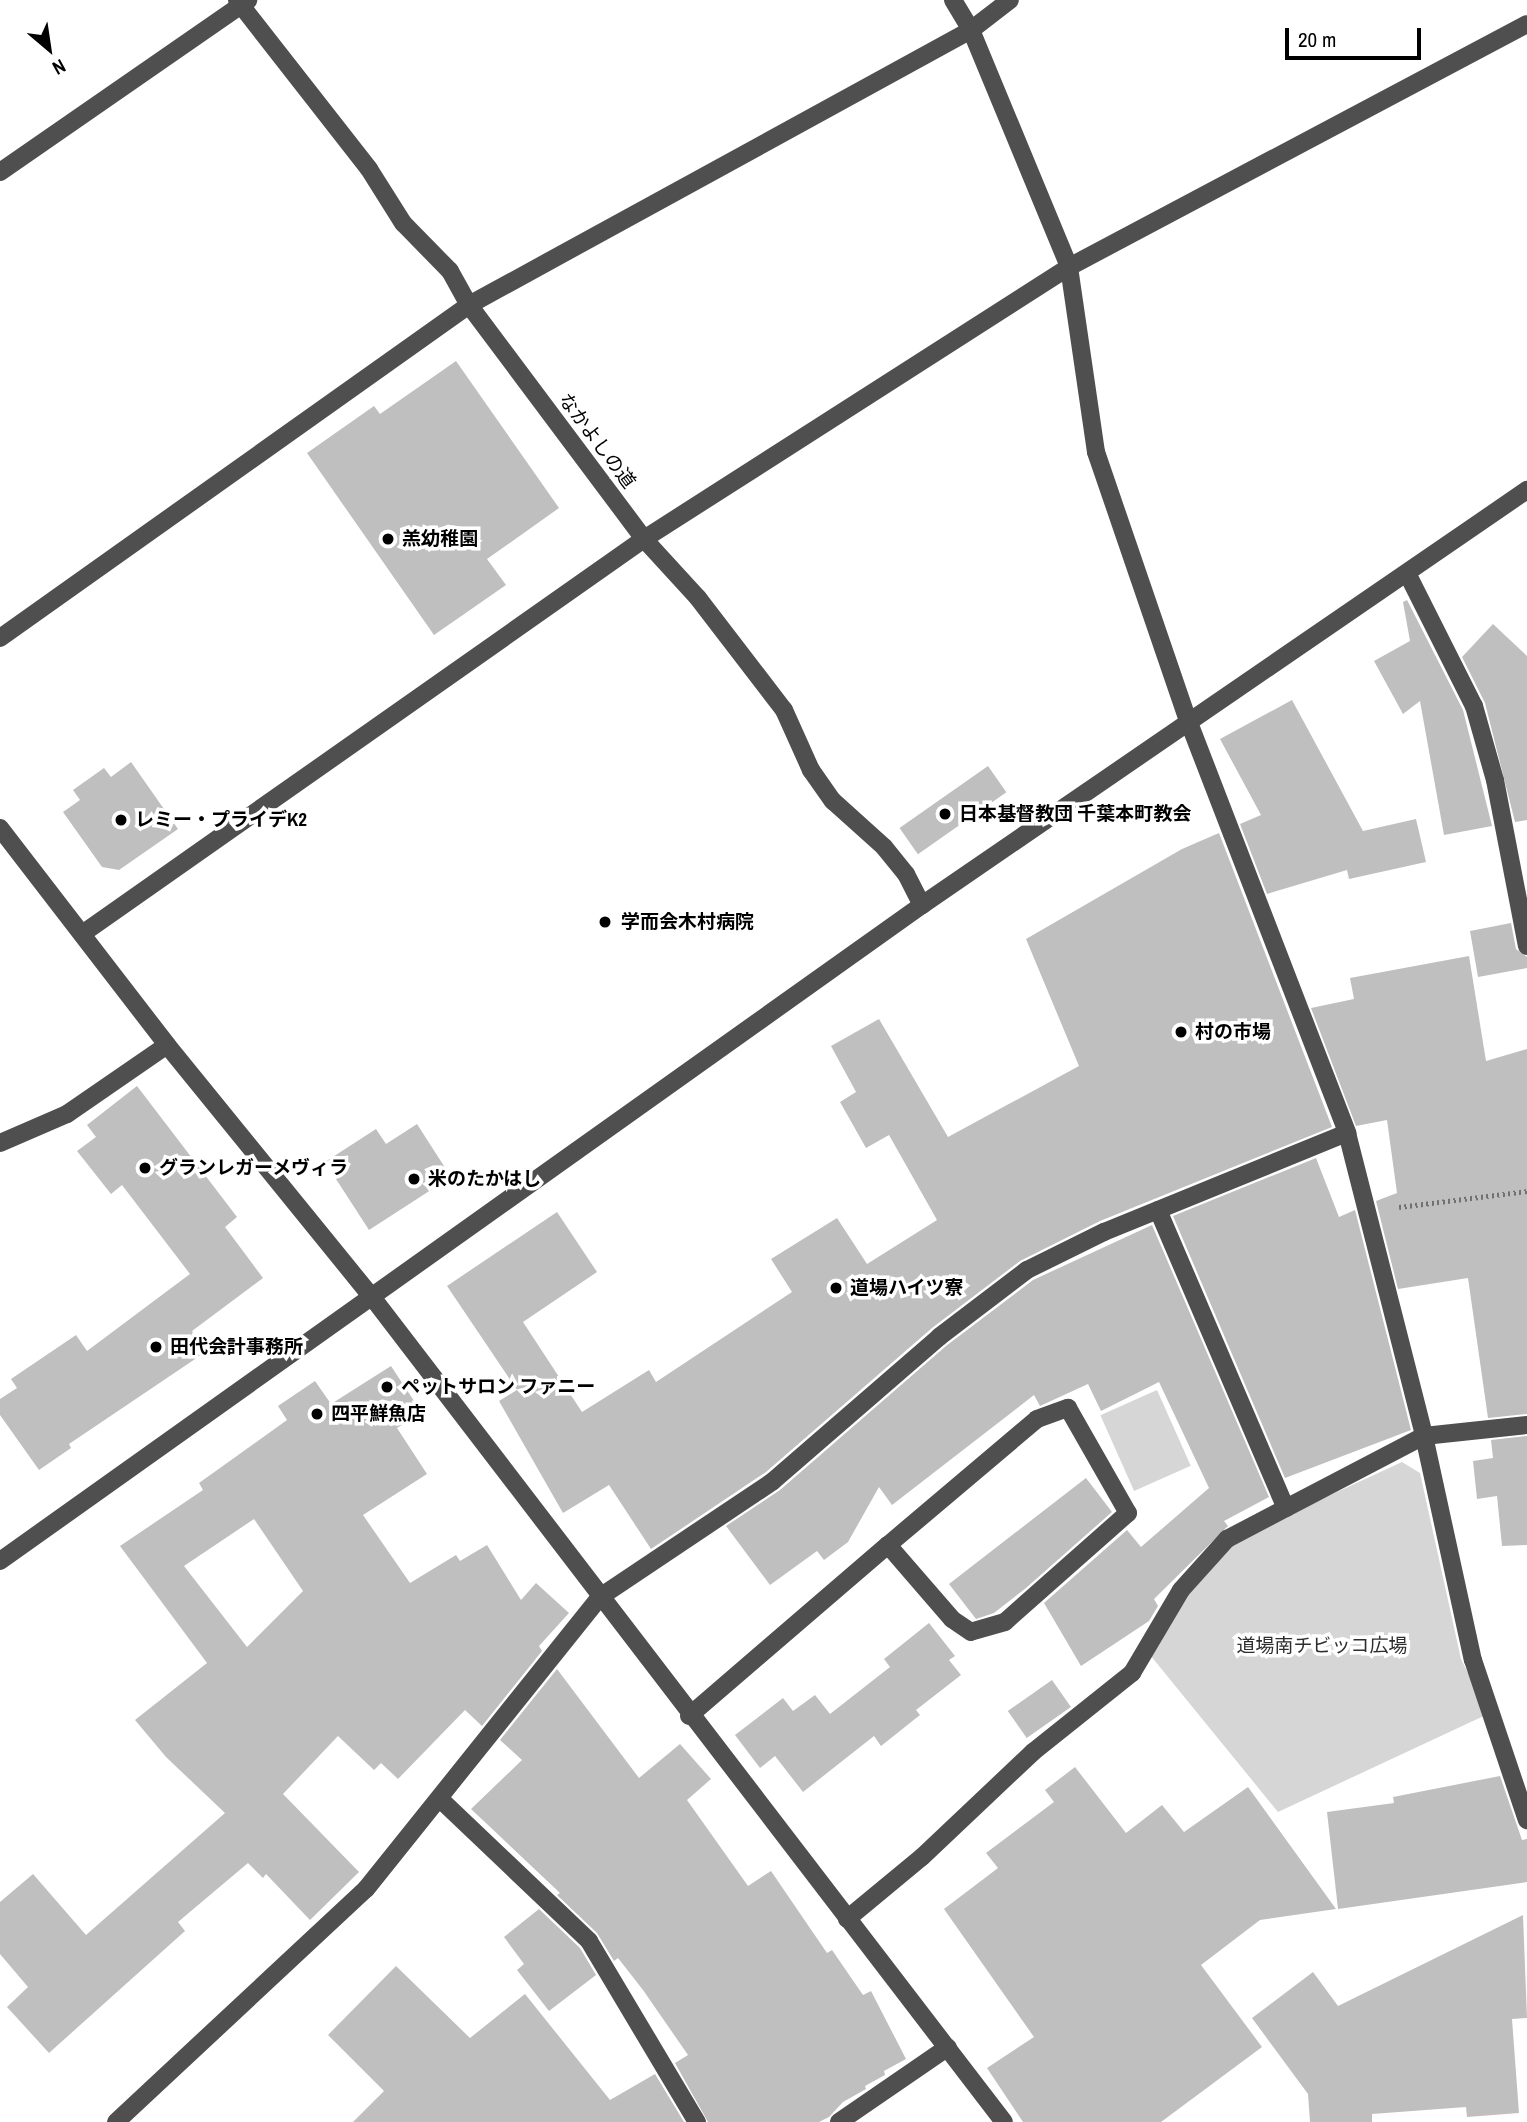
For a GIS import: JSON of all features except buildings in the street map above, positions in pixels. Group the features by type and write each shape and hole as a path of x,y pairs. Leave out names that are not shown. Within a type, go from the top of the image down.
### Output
{"street":[{"path":"953,0 971,30 1069,267 1096,452 1188,720 1347,1133 1424,1436 1472,1660 1527,1820"},
{"path":"0,638 469,306 971,30 1010,0"},
{"path":"0,172 242,1"},
{"name":"なかよしの道","path":"242,1 369,169 403,223 450,271 469,306 644,540 698,597 784,710 811,770 833,802 884,847 906,874 922,905"},
{"path":"82,934 644,540 1069,267 1527,24"},
{"path":"0,1561 922,905 1527,490"},
{"path":"1407,573 1474,706 1495,780 1527,946"},
{"path":"0,828 167,1045 372,1297 689,1716 1004,2122"},
{"path":"0,1143 67,1114 167,1045"},
{"path":"116,2122 366,1889 600,1597 773,1481 939,1337 1027,1270 1158,1210 1347,1133"},
{"path":"1158,1210 1286,1508"},
{"path":"689,1716 888,1545 1037,1419 1069,1408 1128,1513 1005,1622 971,1632 952,1619 888,1545"},
{"path":"847,1919 922,1857 1033,1752 1132,1673 1181,1590 1227,1539 1424,1436 1527,1425"},
{"path":"440,1799 589,1941 697,2122"},
{"path":"839,2122 948,2047"}],"path":[{"path":"1365,1212 1527,1191"}],"green space":[{"path":"1157,1390 1191,1466 1134,1491 1100,1415"},
{"name":"道場南チビッコ広場","path":"1402,1462 1420,1473 1461,1659 1488,1714 1278,1812 1146,1650 1227,1543"}],"place":[{"name":"羔幼稚園","path":"388,539"},
{"name":"日本基督教団 千葉本町教会","path":"945,814"},
{"name":"レミー・プライデK2","path":"121,820"},
{"name":"学而会木村病院","path":"605,922"},
{"name":"村の市場","path":"1181,1032"},
{"name":"グランレガーメヴィラ","path":"145,1168"},
{"name":"米のたかはし","path":"414,1179"},
{"name":"道場ハイツ寮","path":"836,1288"},
{"name":"田代会計事務所","path":"156,1347"},
{"name":"ペットサロン ファニー","path":"387,1387"},
{"name":"四平鮮魚店","path":"317,1414"}]}
